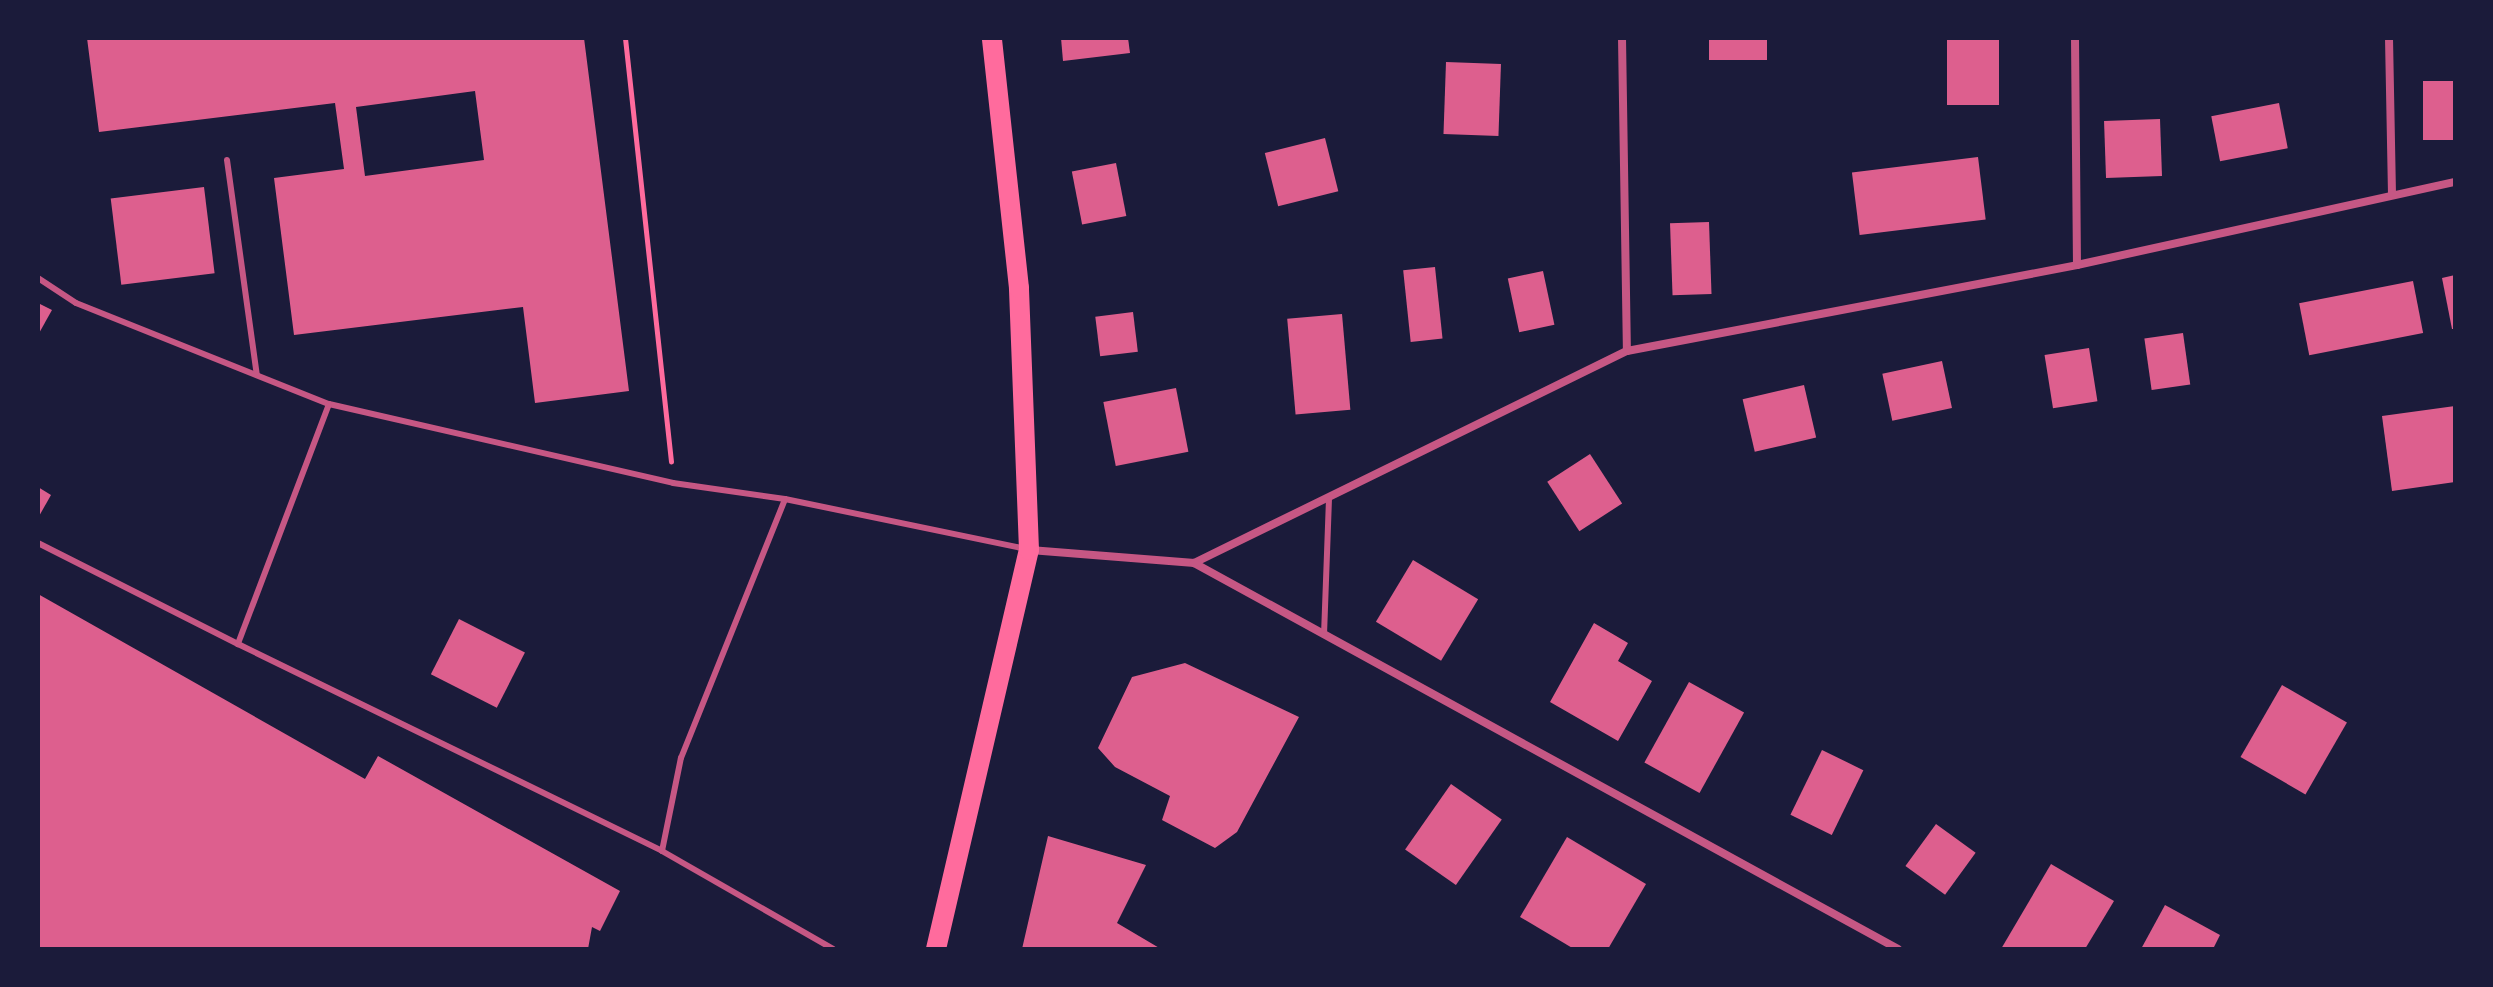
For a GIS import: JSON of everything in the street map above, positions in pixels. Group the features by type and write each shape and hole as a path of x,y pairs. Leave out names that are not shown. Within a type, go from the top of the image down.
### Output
{"main road":[{"path":"936,949 1029,550 1019,288 992,38"}],"street":[{"path":"1622,38 1627,351"},
{"path":"2075,38 2077,265"},
{"path":"2389,38 2392,195"},
{"path":"1194,563 1329,500 1627,351 2077,265 2455,182"},
{"path":"1029,550 1194,563 1324,638 1898,949"}],"lane":[{"path":"227,160 257,375"},
{"path":"38,278 76,303 329,404 673,483 785,499 1029,550"},
{"path":"238,644 329,404"},
{"path":"662,851 681,758 785,499"},
{"path":"1324,638 1329,500"},
{"path":"38,543 662,851 833,949"}],"path":[{"path":"625,38 673,483"}],"building":[{"path":"87,38 584,38 629,391 535,403 523,307 294,335 274,178 344,169 335,103 99,132","holes":["475,91 484,160 365,176 356,107"]},
{"path":"1061,38 1128,38 1130,53 1063,61"},
{"path":"1709,38 1767,38 1767,60 1709,60"},
{"path":"1947,38 1999,38 1999,105 1947,105"},
{"path":"1446,62 1501,64 1498,136 1443,134"},
{"path":"2423,81 2455,81 2455,140 2423,140"},
{"path":"2279,103 2288,148 2220,161 2211,116"},
{"path":"2160,119 2162,176 2106,178 2104,121"},
{"path":"1325,138 1338,191 1278,206 1265,153"},
{"path":"1978,157 1986,220 1860,235 1852,172"},
{"path":"1116,163 1126,216 1082,225 1072,172"},
{"path":"204,187 215,273 121,285 111,198"},
{"path":"1709,222 1712,294 1673,295 1670,223"},
{"path":"1435,267 1443,339 1411,342 1403,270"},
{"path":"1543,271 1554,325 1519,332 1508,278"},
{"path":"2455,275 2455,329 2452,329 2442,278"},
{"path":"2413,281 2423,333 2309,355 2299,303"},
{"path":"38,303 52,310 38,335"},
{"path":"1133,312 1138,352 1100,356 1095,317"},
{"path":"1342,314 1350,410 1296,414 1287,319"},
{"path":"2183,333 2190,384 2152,390 2144,338"},
{"path":"2089,348 2097,401 2053,408 2045,355"},
{"path":"1942,361 1952,408 1892,421 1882,374"},
{"path":"1804,385 1816,438 1755,452 1743,399"},
{"path":"1176,388 1188,452 1116,466 1103,402"},
{"path":"2455,406 2455,482 2392,491 2382,416"},
{"path":"1590,454 1622,503 1579,531 1547,482"},
{"path":"38,487 51,495 38,518"},
{"path":"1413,560 1478,599 1441,661 1376,622"},
{"path":"38,594 365,779 378,756 620,891 600,931 592,927 588,949 38,949"},
{"path":"459,619 525,653 497,708 431,674"},
{"path":"1594,623 1628,643 1618,661 1652,681 1618,741 1550,702"},
{"path":"1185,663 1299,717 1237,832 1215,848 1162,820 1170,796 1115,767 1098,748 1132,677"},
{"path":"1689,682 1744,713 1699,793 1644,762"},
{"path":"2282,685 2347,722 2305,794 2240,757"},
{"path":"1822,750 1863,770 1832,835 1790,815"},
{"path":"1451,784 1502,820 1456,885 1405,850"},
{"path":"1936,824 1976,853 1945,895 1905,866"},
{"path":"1048,836 1146,865 1117,923 1161,949 1022,949"},
{"path":"1567,837 1646,884 1608,949 1574,949 1520,917"},
{"path":"2051,864 2114,901 2085,949 2001,949"},
{"path":"2165,905 2220,935 2213,949 2141,949"}]}
